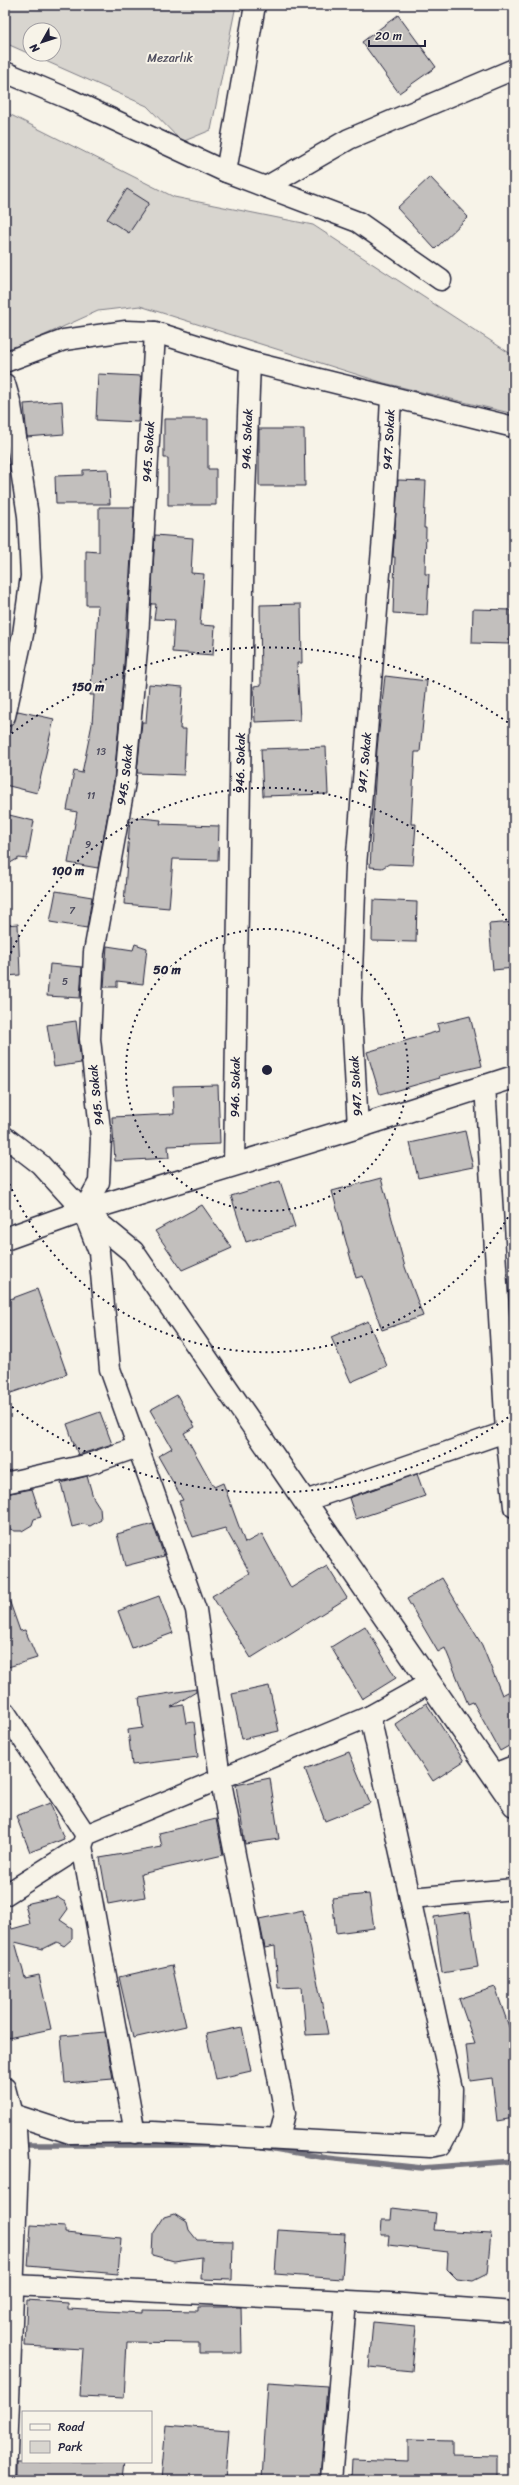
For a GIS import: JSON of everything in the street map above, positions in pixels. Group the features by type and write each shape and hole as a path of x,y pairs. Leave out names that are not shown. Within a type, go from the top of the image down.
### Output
{"street":[{"path":"226,172 255,5"},
{"path":"266,187 349,139 514,69"},
{"path":"5,72 69,99 226,172 358,222 441,280"},
{"path":"5,362 64,340 126,331 155,332 250,362 391,398 514,427"},
{"name":"945. Sokak","path":"83,1211 99,1182 101,1138 90,1039 94,952 125,782 138,638 155,332"},
{"name":"946. Sokak","path":"234,1165 244,523 250,362"},
{"path":"5,384 11,405 28,516 31,576 23,634 6,706"},
{"name":"947. Sokak","path":"358,1127 352,999 356,866 385,512 391,398"},
{"path":"5,1239 83,1211 358,1127 485,1084 514,1077"},
{"path":"485,1084 510,1431 514,1507"},
{"path":"5,1137 40,1164 83,1211 133,1252 514,1805"},
{"path":"83,1211 99,1252 110,1369 196,1610 220,1777 285,2113 279,2138"},
{"path":"305,1500 510,1431"},
{"path":"5,1483 86,1465 138,1447"},
{"path":"5,1895 84,1841 220,1777 370,1716 429,1683"},
{"path":"5,1712 84,1841 135,2132"},
{"path":"14,2122 70,2133 135,2132 279,2138 430,2148 441,2145 452,2126 452,2089 370,1716"},
{"path":"494,1774 514,1766"},
{"path":"410,1898 514,1889"},
{"path":"5,2088 14,2122 18,2163 11,2217 13,2285 6,2480"},
{"path":"13,2285 346,2301 514,2312"},
{"path":"331,2480 346,2301"}],"green space":[{"name":"Mezarlık","path":"5,5 236,5 211,130 182,142 147,106 48,62 62,62 62,22 22,22 22,51 5,43"},
{"path":"5,112 174,197 313,225 514,356 514,414 384,383 140,306 98,311 5,353"}],"building":[{"path":"398,15 436,67 399,93 362,42"},
{"path":"430,177 468,217 435,249 397,208"},
{"path":"127,189 149,203 129,233 107,219"},
{"path":"98,374 141,376 138,422 96,420"},
{"path":"62,401 64,434 27,437 24,404"},
{"path":"164,419 208,419 208,469 216,469 216,505 168,505 168,458 164,458"},
{"path":"259,429 304,429 305,486 259,486"},
{"path":"108,469 110,504 56,504 55,476 83,475 83,470"},
{"path":"398,480 426,481 424,528 426,528 425,574 429,574 427,615 393,613 395,557 393,557"},
{"path":"99,507 134,507 134,510 124,664 114,780 98,868 68,863 77,812 67,810 74,771 82,773 92,724 94,695 90,695 93,666 95,666 98,605 86,605 86,551 99,552"},
{"path":"155,535 193,538 191,573 204,574 200,625 215,626 213,655 172,652 174,620 154,619 156,604 151,604"},
{"path":"301,604 302,663 297,663 300,720 255,722 254,686 261,685 260,605"},
{"path":"473,609 511,610 510,644 472,643"},
{"path":"385,676 427,681 420,752 415,752 411,824 416,824 413,865 389,864 382,868 370,867 377,749"},
{"path":"149,684 183,687 180,729 186,729 184,775 137,773 142,722 146,722"},
{"path":"18,711 54,719 37,793 5,785 5,753 11,725"},
{"path":"326,747 328,794 263,796 261,749"},
{"path":"5,814 34,821 27,859 19,858 5,866"},
{"path":"130,817 161,820 160,824 219,826 218,860 173,859 169,908 124,904"},
{"path":"56,891 92,897 87,928 50,922"},
{"path":"373,900 417,902 416,942 372,941"},
{"path":"514,922 514,968 493,970 489,924"},
{"path":"18,924 20,975 5,976 5,925"},
{"path":"135,944 147,948 143,984 117,981 117,987 104,987 107,946 133,950"},
{"path":"50,964 82,967 80,998 47,996"},
{"path":"470,1016 482,1066 439,1076 440,1078 380,1095 367,1052 439,1031 437,1024"},
{"path":"76,1021 81,1063 54,1067 47,1025"},
{"path":"218,1085 220,1144 168,1146 169,1158 115,1161 112,1117 174,1114 173,1086"},
{"path":"465,1131 473,1167 418,1178 410,1143"},
{"path":"381,1178 405,1267 423,1316 382,1330 363,1276 356,1278 332,1191"},
{"path":"280,1181 295,1227 246,1242 231,1196"},
{"path":"202,1205 232,1248 182,1270 155,1231"},
{"path":"37,1289 67,1374 5,1395 5,1301"},
{"path":"368,1321 387,1366 351,1382 331,1337"},
{"path":"177,1395 195,1427 184,1433 214,1487 223,1483 245,1543 262,1534 291,1588 327,1566 347,1598 251,1658 212,1596 250,1573 225,1528 193,1537 179,1501 183,1500 158,1456 172,1448 150,1410"},
{"path":"100,1412 112,1444 78,1455 67,1424"},
{"path":"417,1474 425,1496 356,1519 349,1498"},
{"path":"87,1476 93,1497 100,1508 101,1520 90,1526 83,1524 72,1527 61,1483"},
{"path":"32,1489 41,1517 34,1519 32,1525 22,1531 15,1531 5,1527 5,1494"},
{"path":"153,1524 164,1556 125,1566 117,1534"},
{"path":"442,1578 482,1645 502,1695 514,1689 514,1743 500,1751 473,1702 468,1704 445,1648 438,1652 407,1599"},
{"path":"7,1594 20,1631 25,1630 37,1658 5,1668"},
{"path":"159,1596 173,1633 132,1648 118,1611"},
{"path":"365,1626 396,1678 362,1699 331,1647"},
{"path":"269,1686 279,1731 242,1739 232,1694"},
{"path":"196,1689 196,1692 171,1707 183,1705 186,1723 194,1722 198,1757 132,1765 128,1730 143,1728 139,1698"},
{"path":"426,1703 464,1761 433,1781 395,1724"},
{"path":"349,1752 370,1803 325,1821 305,1769"},
{"path":"270,1778 279,1839 245,1844 236,1785"},
{"path":"50,1803 64,1839 30,1852 16,1816"},
{"path":"216,1819 223,1855 141,1874 145,1897 108,1904 100,1858 162,1847 159,1833"},
{"path":"369,1894 374,1928 336,1933 332,1898"},
{"path":"57,1897 65,1902 68,1909 60,1920 72,1928 72,1939 64,1946 57,1942 43,1949 15,1942 25,1978 39,1975 51,2029 8,2038 5,2023 5,1923 10,1923 12,1929 30,1924 25,1904"},
{"path":"303,1910 328,2034 306,2035 302,1987 278,1988 275,1946 265,1948 259,1919"},
{"path":"470,1912 478,1967 442,1973 434,1917"},
{"path":"172,1965 186,2026 133,2038 119,1977"},
{"path":"495,1987 514,2041 514,2118 497,2121 492,2078 470,2081 466,2045 475,2044 459,1999"},
{"path":"242,2027 251,2071 216,2079 206,2034"},
{"path":"105,2032 113,2079 65,2083 61,2036"},
{"path":"392,2208 436,2213 434,2230 491,2233 487,2274 473,2281 457,2279 447,2269 448,2252 388,2245 389,2235 381,2235 382,2220 391,2220"},
{"path":"174,2214 187,2222 189,2230 197,2240 233,2241 232,2280 201,2279 202,2257 174,2261 152,2255 153,2234 164,2217"},
{"path":"31,2225 65,2227 65,2233 121,2238 118,2274 28,2266"},
{"path":"278,2230 345,2234 342,2279 275,2274"},
{"path":"27,2300 68,2303 68,2309 142,2313 142,2310 198,2311 198,2307 241,2307 242,2353 199,2353 199,2343 127,2342 124,2398 80,2396 83,2349 25,2346"},
{"path":"373,2322 416,2326 412,2371 369,2367"},
{"path":"268,2382 327,2386 320,2480 262,2480"},
{"path":"166,2425 229,2430 225,2480 161,2480"},
{"path":"408,2440 452,2441 452,2455 497,2456 497,2480 351,2480 352,2459 408,2461"},
{"path":"18,2462 124,2463 122,2480 18,2480"}],"waterway":[{"path":"5,2145 213,2145"},
{"path":"263,2147 327,2158 422,2168 514,2161"}]}
